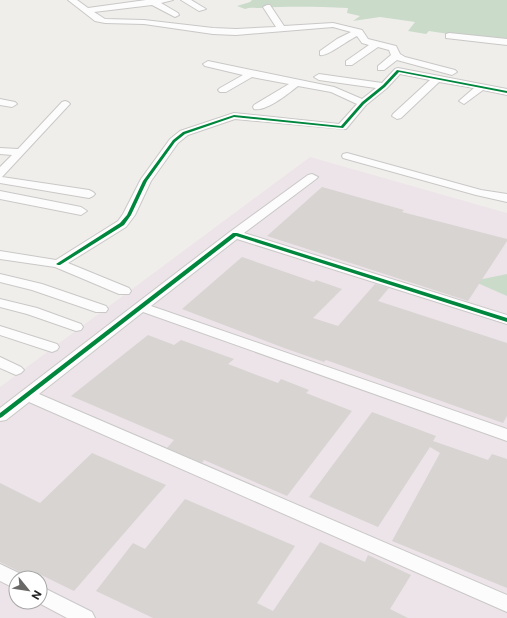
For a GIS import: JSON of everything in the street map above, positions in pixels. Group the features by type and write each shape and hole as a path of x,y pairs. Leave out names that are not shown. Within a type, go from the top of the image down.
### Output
{"street":[{"path":"75,2 113,0"},
{"path":"86,10 170,0"},
{"path":"185,0 202,9"},
{"path":"152,1 175,15"},
{"path":"75,2 98,19 105,21 144,22 213,31 282,29 333,25 359,32"},
{"path":"267,8 282,29"},
{"path":"359,32 362,39 393,48 396,56 402,59 452,72"},
{"path":"323,53 340,41 359,32"},
{"path":"449,36 507,42"},
{"path":"349,63 376,44"},
{"path":"381,68 396,56"},
{"path":"208,64 295,84 334,90 362,103"},
{"path":"58,264 122,224 129,215 145,181 174,140 184,133 234,116 342,127 362,103 384,86 398,71 507,92"},
{"path":"223,90 251,74"},
{"path":"320,78 384,86"},
{"path":"397,116 436,79"},
{"path":"258,107 277,97 295,84"},
{"path":"464,101 480,88"},
{"path":"0,102 12,104"},
{"path":"0,174 65,104"},
{"path":"0,151 20,152"},
{"path":"347,156 480,193 506,198"},
{"path":"0,416 312,176"},
{"path":"0,180 89,194"},
{"path":"0,195 80,211"},
{"path":"235,234 507,320"},
{"path":"0,254 58,264 124,291"},
{"path":"0,278 37,287 101,309"},
{"path":"0,303 32,311 76,327"},
{"path":"142,306 507,435"},
{"path":"0,330 52,347"},
{"path":"0,362 16,370"},
{"path":"28,395 507,604"},
{"path":"48,598 85,618"}],"shaded area":[{"path":"310,157 507,213 507,618 0,618 0,387"}],"green space":[{"path":"252,0 507,0 507,43 429,31 426,34 408,31 415,22 380,17 353,21 360,16 347,13 348,8 293,7 245,9 237,6"},
{"path":"507,274 507,296 473,281"}],"building":[{"path":"322,187 404,210 402,212 507,239 507,241 468,301 267,236"},
{"path":"242,257 314,282 316,280 342,289 313,318 338,326 375,284 389,288 378,301 507,343 507,416 503,423 326,360 324,362 284,348 182,309"},
{"path":"148,335 174,345 181,340 234,359 228,364 278,383 281,379 309,390 306,393 352,411 287,496 204,460 202,463 167,448 174,440 71,396"},
{"path":"372,412 436,436 433,441 488,460 492,454 507,459 507,588 392,541 440,453 430,447 378,527 309,497"},
{"path":"92,453 166,485 74,591 48,578 48,570 16,570 0,562 0,483 40,503"},
{"path":"185,499 295,546 257,603 273,611 320,542 365,562 368,555 411,575 390,609 408,618 153,618 96,591 133,543 145,549"}],"cycle path":[{"path":"58,264 122,224 129,215 145,181 174,141 184,133 234,116 342,127 363,103 384,86 398,71 507,92"},
{"path":"0,416 235,234 507,320"}]}
